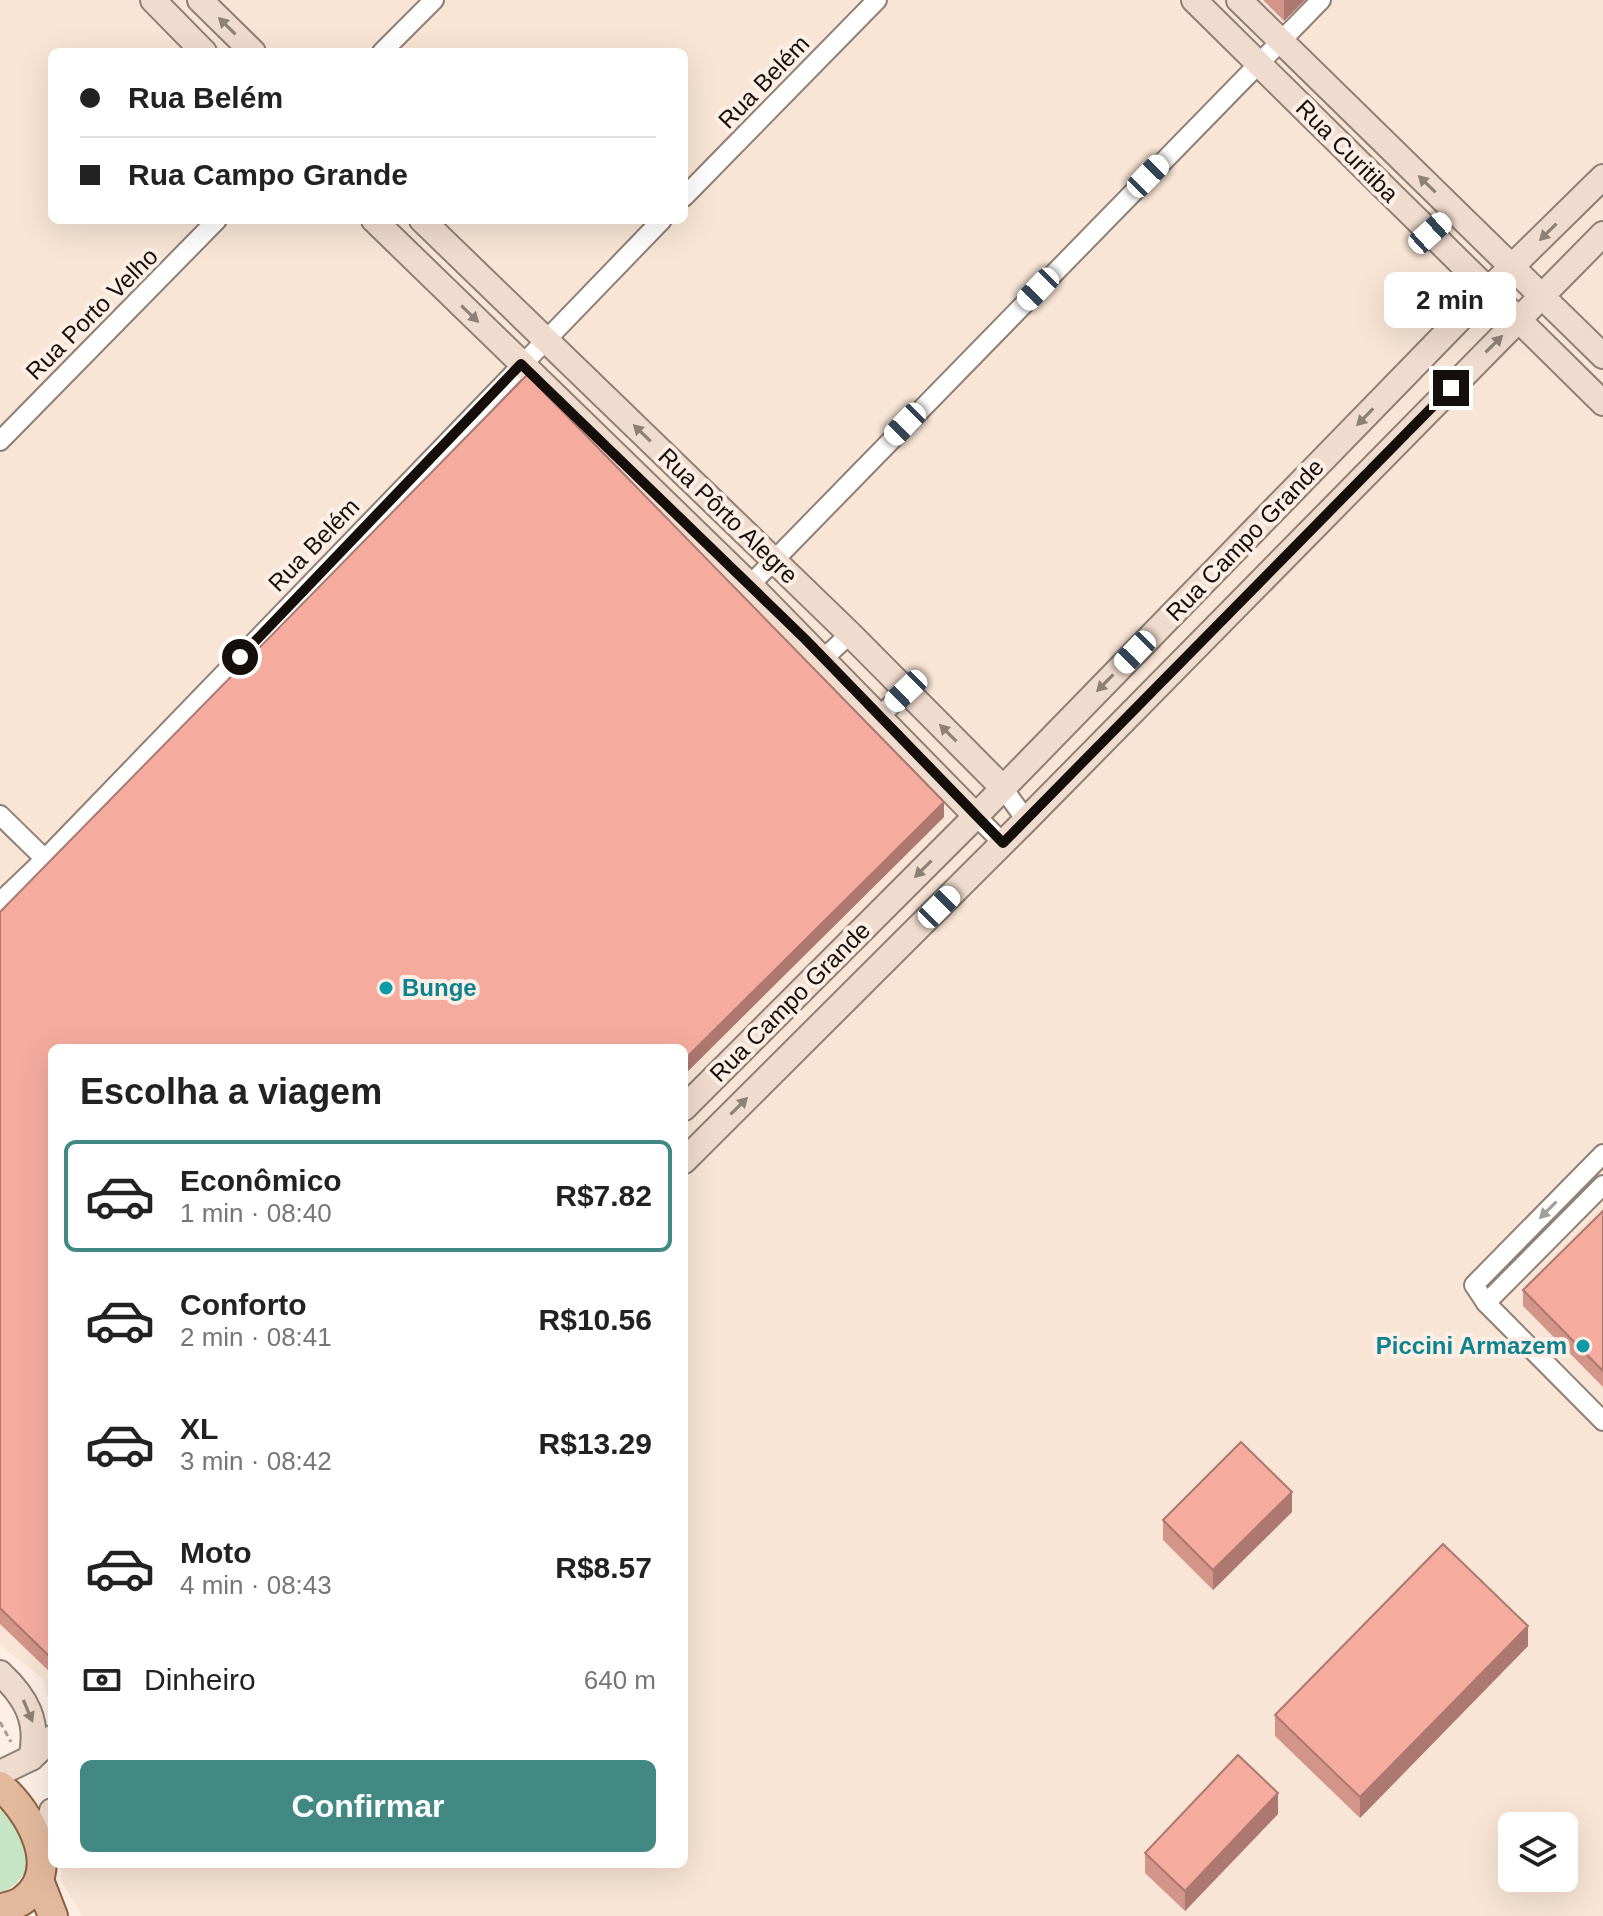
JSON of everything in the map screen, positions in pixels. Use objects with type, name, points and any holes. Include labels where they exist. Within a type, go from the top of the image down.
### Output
[{"type":"main road","points":[[0,1786],[24,1810],[40,1848],[42,1864],[32,1893],[21,1902],[0,1909],[5,1916]]},
{"type":"main road","points":[[39,1880],[53,1916]]},
{"type":"street","points":[[153,0],[200,48]]},
{"type":"street","points":[[200,0],[249,48]]},
{"type":"street","points":[[386,48],[434,0]]},
{"type":"street","name":"Rua Belém","points":[[688,193],[877,0]]},
{"type":"street","name":"Rua Curitiba","points":[[1194,0],[1603,403]]},
{"type":"street","name":"Rua Curitiba","points":[[1239,0],[1603,356]]},
{"type":"street","points":[[750,585],[1321,0]]},
{"type":"street","name":"Rua Campo Grande","points":[[688,1104],[976,816],[1488,290],[1603,177]]},
{"type":"street","points":[[1430,233],[1454,210]]},
{"type":"street","name":"Rua Porto Velho","points":[[0,441],[213,224]]},
{"type":"street","name":"Rua Pôrto Alegre","points":[[378,224],[824,658],[1003,843]]},
{"type":"street","name":"Rua Pôrto Alegre","points":[[426,224],[850,634],[1003,788],[1026,820]]},
{"type":"street","name":"Rua Belém","points":[[0,902],[658,224]]},
{"type":"street","name":"Rua Campo Grande","points":[[688,1157],[1026,820],[1603,234]]},
{"type":"street","points":[[431,276],[454,252]]},
{"type":"street","points":[[655,493],[679,468]]},
{"type":"street","points":[[824,658],[850,634]]},
{"type":"street","points":[[880,716],[906,691]]},
{"type":"street","points":[[0,815],[45,859]]},
{"type":"street","points":[[1603,1154],[1474,1285],[1486,1303],[1603,1421]]},
{"type":"street","points":[[1486,1303],[1603,1185]]},
{"type":"street","points":[[0,1673],[22,1697],[32,1715],[34,1743],[31,1758]]},
{"type":"street","points":[[0,1773],[31,1758],[48,1742]]},
{"type":"street","points":[[40,1848],[48,1823]]},
{"type":"shaded area","points":[[0,0],[1603,0],[1603,1916],[82,1916],[61,1880],[61,1868],[688,1868],[688,1044],[48,1044],[48,1698],[43,1679],[0,1645]]},
{"type":"green space","points":[[0,1801],[22,1839],[27,1863],[15,1884],[0,1894]]},
{"type":"building","name":"Bunge","points":[[527,375],[944,802],[688,1056],[688,1044],[48,1044],[48,1655],[0,1608],[0,912]]},
{"type":"building","name":"Piccini Armazem","points":[[1603,1211],[1603,1371],[1523,1290]]},
{"type":"building","points":[[1241,1442],[1292,1492],[1213,1570],[1163,1520]]},
{"type":"building","points":[[1443,1544],[1528,1626],[1360,1797],[1275,1715]]},
{"type":"building","points":[[1238,1755],[1278,1793],[1185,1891],[1145,1853]]},
{"type":"place","name":"Bunge","points":[[386,988]]},
{"type":"place","name":"Piccini Armazem","points":[[1583,1346]]},
{"type":"route","points":[[240,657],[521,364],[805,639],[1003,843],[1451,388]]}]
